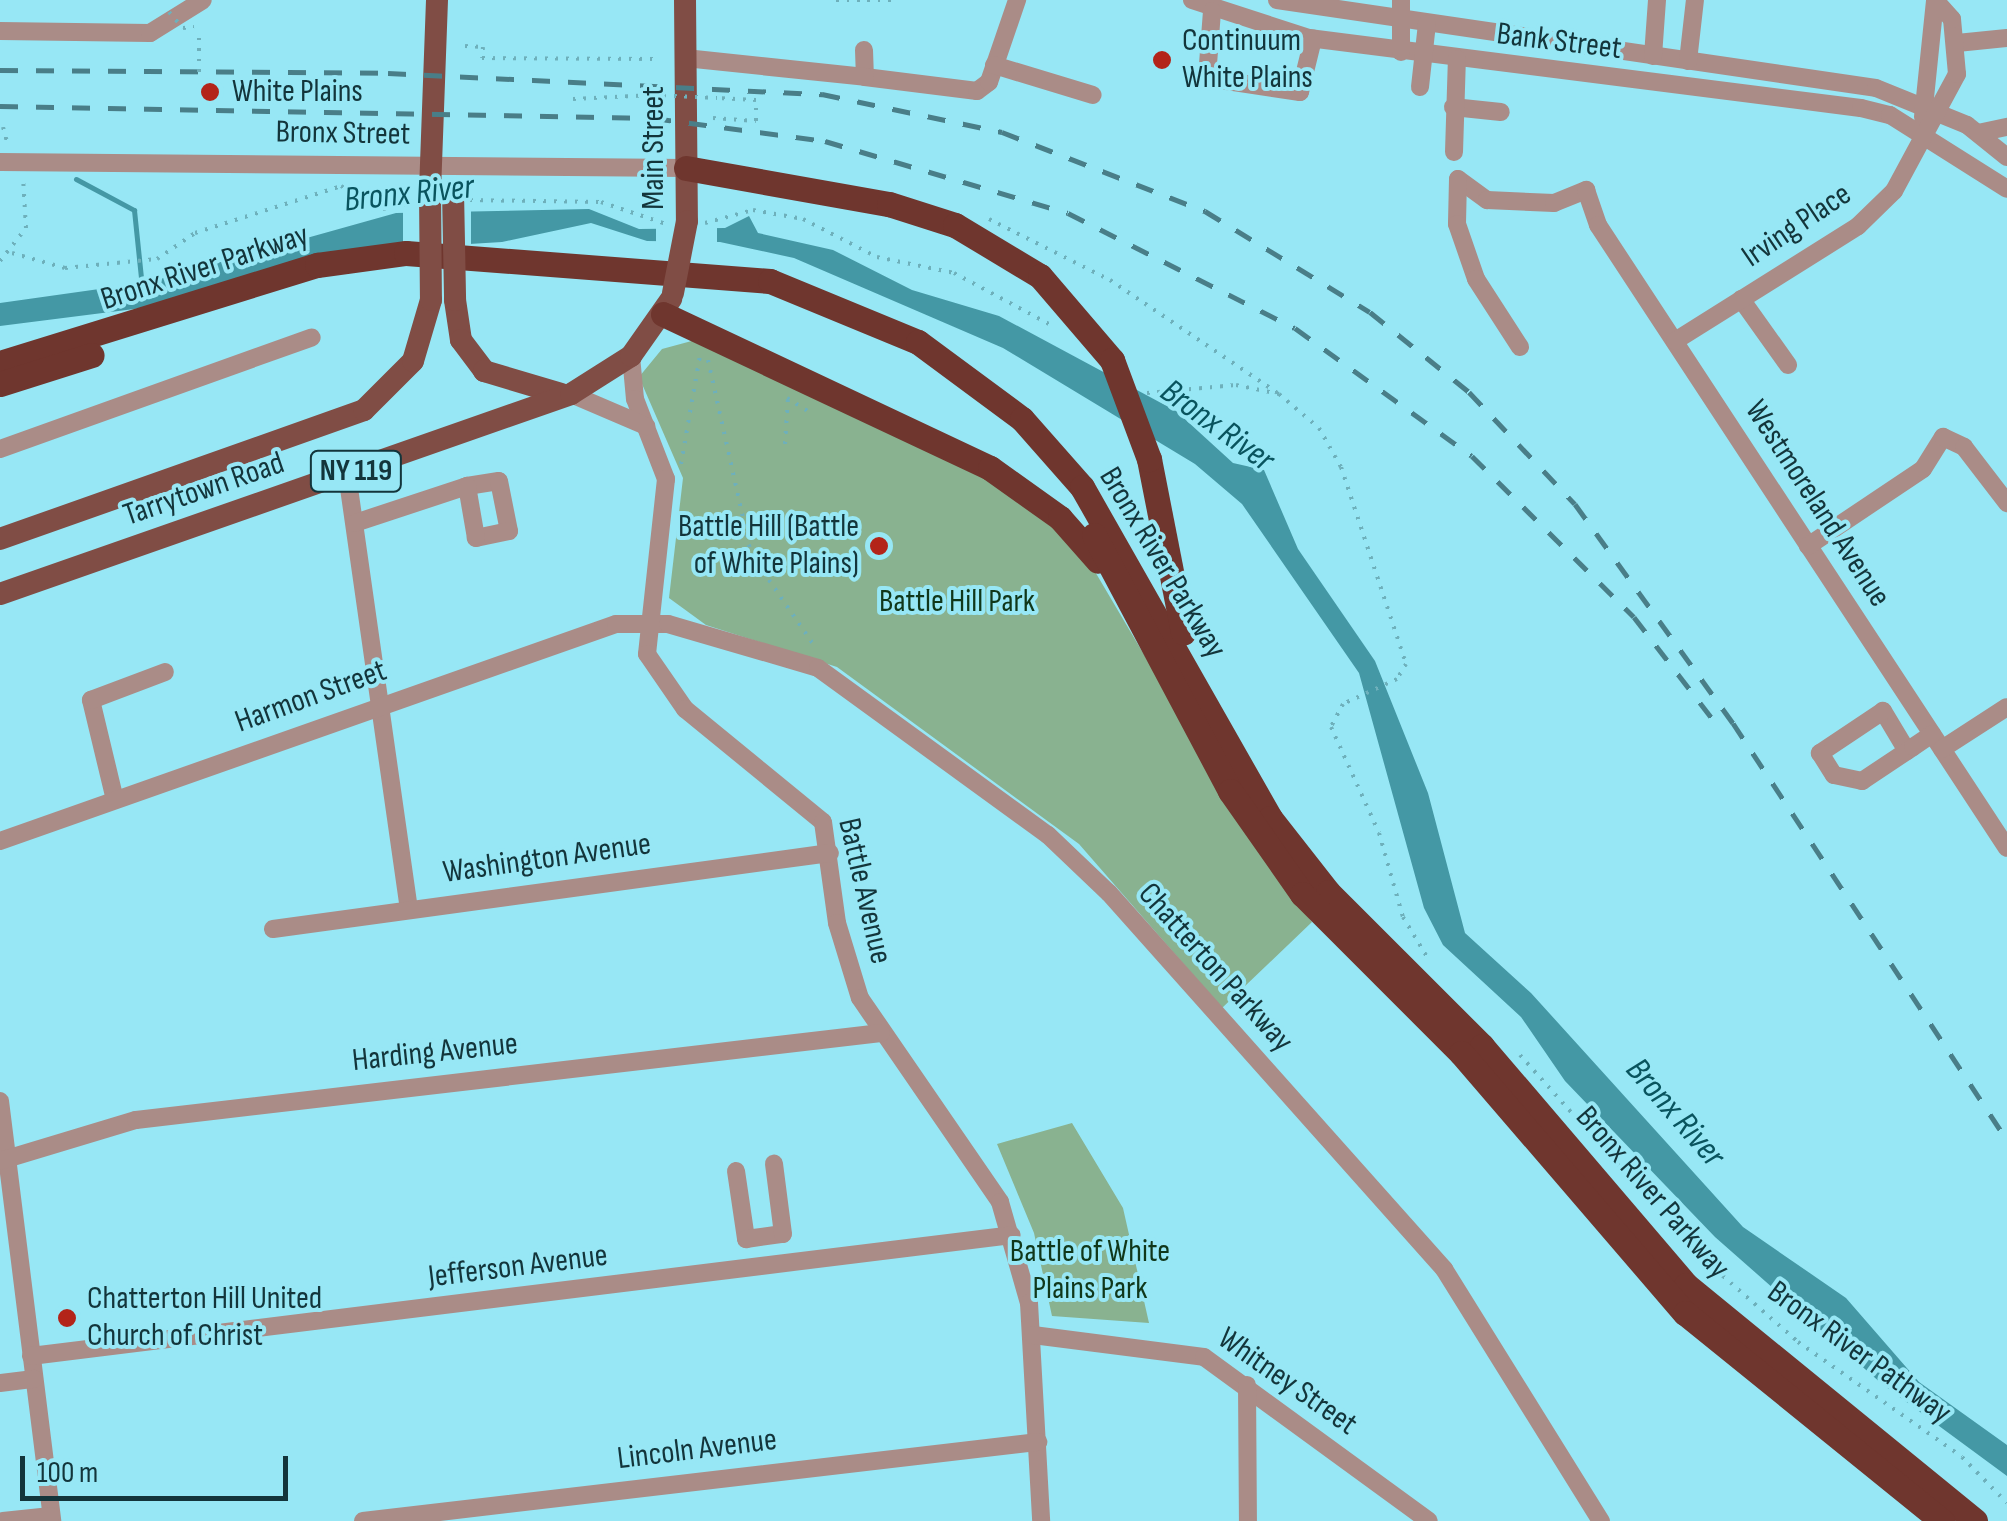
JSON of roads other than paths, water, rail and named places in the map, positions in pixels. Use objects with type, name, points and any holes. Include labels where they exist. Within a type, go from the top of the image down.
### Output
[{"type":"highway","points":[[686,168],[889,204],[955,225],[1040,276],[1112,360],[1150,458],[1172,598],[1209,708]]},
{"type":"highway","name":"Bronx River Parkway","points":[[0,362],[375,255],[518,256],[800,288],[918,342],[1034,430],[1109,527],[1209,708],[1309,870],[1482,1046],[1665,1263],[1735,1330],[1976,1521]]},
{"type":"highway","name":"Bronx River Parkway","points":[[0,384],[369,271],[490,270],[767,296],[882,339],[988,410],[1068,497],[1230,790],[1302,894],[1460,1054],[1685,1313],[1942,1521]]},
{"type":"highway","points":[[668,304],[1006,478],[1074,532],[1136,616]]},
{"type":"main road","name":"NY 119","points":[[437,0],[435,125],[441,196]]},
{"type":"main road","name":"Main Street","points":[[668,304],[687,222],[685,0]]},
{"type":"main road","name":"Tarrytown Road","points":[[0,539],[364,410],[413,361],[430,300],[441,196]]},
{"type":"main road","points":[[441,196],[461,340],[484,371],[527,390],[571,394]]},
{"type":"main road","name":"Tarrytown Road","points":[[0,594],[571,394],[631,356],[668,304]]},
{"type":"street","points":[[0,31],[150,34],[203,0]]},
{"type":"street","name":"Bank Street","points":[[1192,0],[1212,10],[1313,39],[1424,56],[1843,104],[1920,133],[2007,189]]},
{"type":"street","name":"Bank Street","points":[[1277,0],[1876,88],[1930,108],[1978,133],[2007,157]]},
{"type":"street","points":[[1400,52],[1401,0]]},
{"type":"street","points":[[1653,56],[1657,0]]},
{"type":"street","points":[[1688,61],[1696,0]]},
{"type":"street","points":[[1930,108],[1956,74],[1957,43],[1936,1]]},
{"type":"street","points":[[1930,108],[1936,1]]},
{"type":"street","points":[[686,58],[977,90],[994,65],[1010,3]]},
{"type":"street","points":[[1212,10],[1207,78],[1300,92],[1313,39]]},
{"type":"street","points":[[1420,87],[1427,24]]},
{"type":"street","points":[[1957,43],[2007,38]]},
{"type":"street","points":[[864,50],[865,77]]},
{"type":"street","points":[[1454,152],[1457,60]]},
{"type":"street","points":[[994,65],[1093,95]]},
{"type":"street","points":[[1453,106],[1500,112]]},
{"type":"street","name":"Irving Place","points":[[1675,341],[1881,206],[1930,108]]},
{"type":"street","points":[[1978,133],[2007,126]]},
{"type":"street","name":"Bronx Street","points":[[7,157],[686,168]]},
{"type":"street","name":"Westmoreland Avenue","points":[[1520,348],[1476,278],[1458,224],[1458,179],[1487,200],[1554,203],[1586,190],[1598,225],[2007,848]]},
{"type":"street","points":[[1741,299],[1788,364]]},
{"type":"street","points":[[0,449],[312,337]]},
{"type":"street","name":"Battle Avenue","points":[[631,356],[646,426],[666,479],[646,621],[647,654],[664,686],[818,814],[830,853],[846,958],[881,1033],[968,1144],[1012,1234],[1032,1334],[1041,1521]]},
{"type":"street","points":[[571,394],[646,426]]},
{"type":"street","points":[[1808,546],[1923,469],[1943,437],[1964,447],[2007,503]]},
{"type":"street","points":[[347,474],[410,908]]},
{"type":"street","points":[[355,523],[467,486]]},
{"type":"street","name":"Harmon Street","points":[[0,841],[381,704],[646,621]]},
{"type":"street","name":"Chatterton Parkway","points":[[646,621],[818,668],[1067,851],[1444,1269],[1598,1516]]},
{"type":"street","points":[[114,800],[92,700],[164,672]]},
{"type":"street","points":[[1906,751],[1883,711],[1820,753],[1834,774],[1862,782],[1906,751],[1937,742],[2007,707]]},
{"type":"street","name":"Washington Avenue","points":[[273,929],[830,853]]},
{"type":"street","name":"Harding Avenue","points":[[3,1160],[136,1120],[881,1033]]},
{"type":"street","points":[[0,1101],[3,1160],[51,1519],[3,1521]]},
{"type":"street","points":[[736,1170],[746,1239],[783,1234],[774,1164]]},
{"type":"street","name":"Jefferson Avenue","points":[[31,1356],[1012,1234]]},
{"type":"street","points":[[764,1236],[766,1267]]},
{"type":"street","name":"Whitney Street","points":[[1032,1334],[1178,1348],[1247,1385],[1428,1521]]},
{"type":"street","points":[[0,1382],[34,1379]]},
{"type":"street","points":[[1247,1385],[1248,1521]]},
{"type":"street","name":"Lincoln Avenue","points":[[363,1521],[1038,1442]]},
{"type":"street","points":[[1578,1521],[1598,1516]]},
{"type":"waterway","points":[[76,179],[134,210],[142,288]]},
{"type":"railway","points":[[0,70],[388,73],[822,94],[1002,132],[1205,211],[1370,312],[1469,392],[1575,504],[1733,723],[2007,1140]]},
{"type":"railway","points":[[0,106],[653,118],[825,141],[1068,213],[1295,328],[1472,456],[1634,617],[1721,730]]},
{"type":"place","name":"Continuum White Plains","points":[[1162,60]]},
{"type":"place","name":"White Plains","points":[[210,92]]},
{"type":"place","name":"Battle Hill (Battle of White Plains)","points":[[879,546]]},
{"type":"place","name":"Chatterton Hill United Church of Christ","points":[[67,1318]]},
{"type":"water label","name":"Bronx River","points":[[409,194]]},
{"type":"water label","name":"Bronx River","points":[[1217,426]]},
{"type":"water label","name":"Bronx River","points":[[1675,1113]]},
{"type":"park label","name":"Battle Hill Park","points":[[957,602]]},
{"type":"park label","name":"Battle of White Plains Park","points":[[1090,1272]]}]
